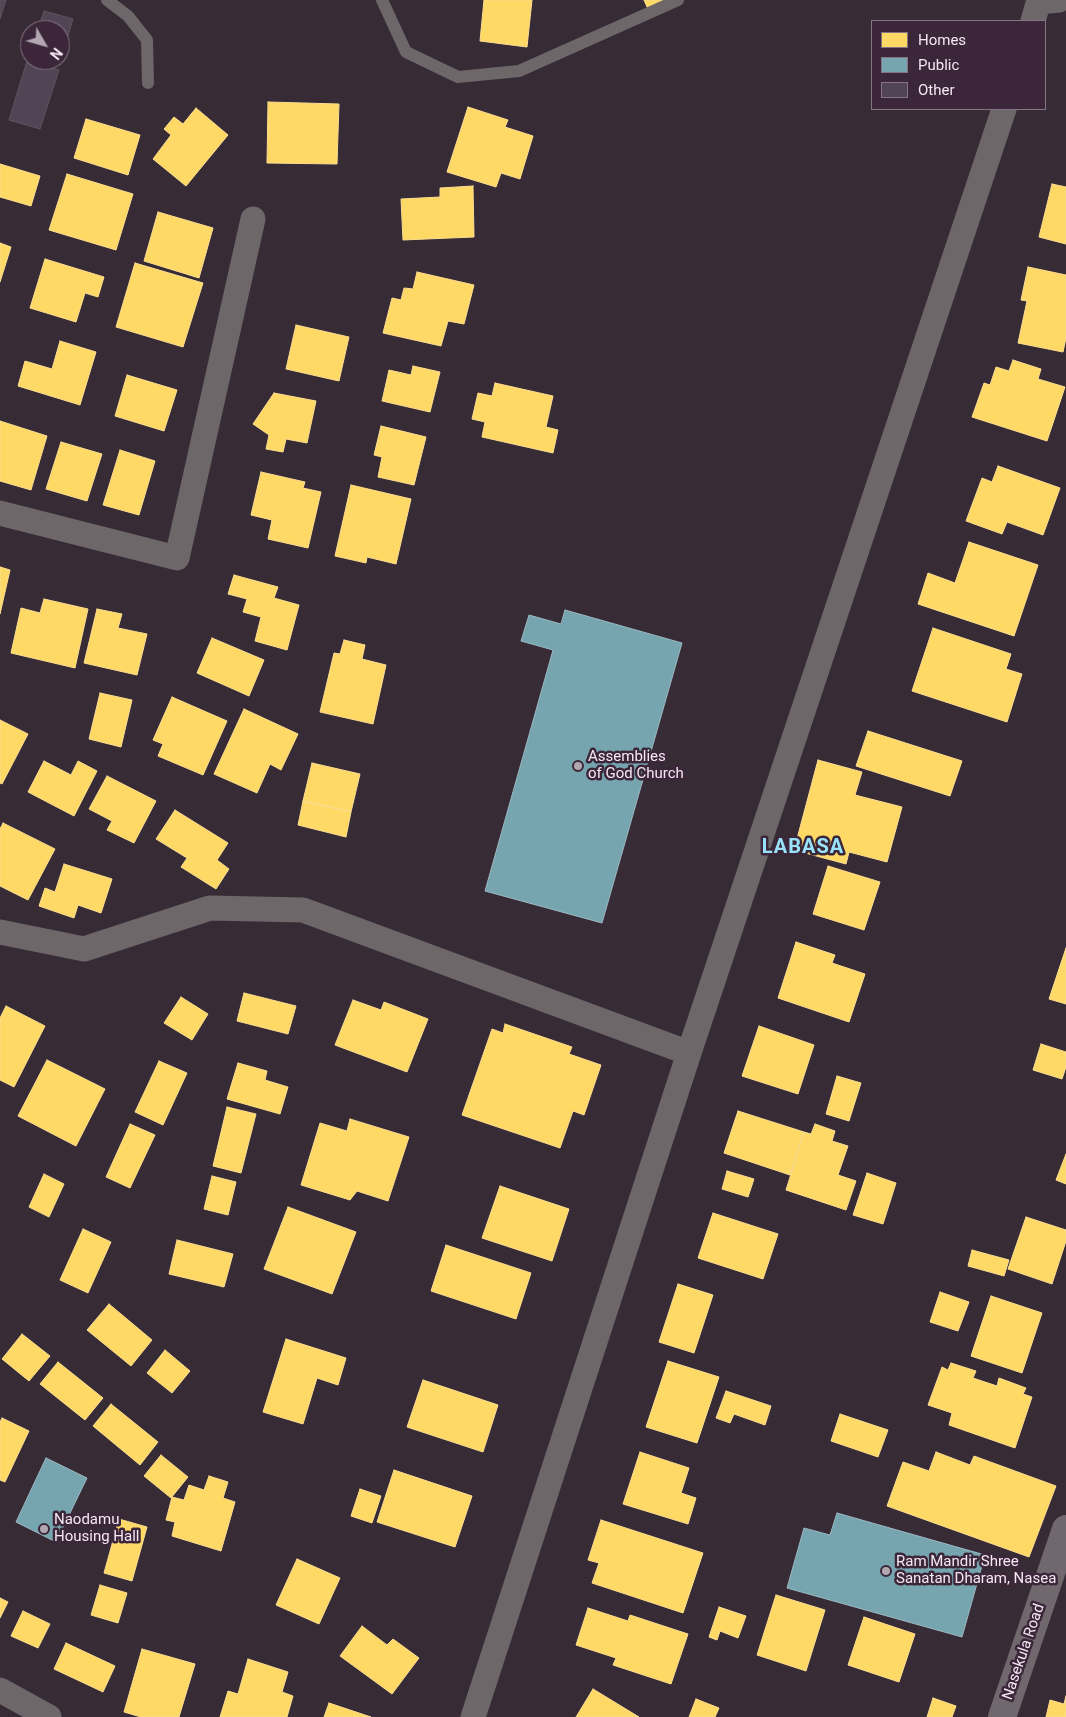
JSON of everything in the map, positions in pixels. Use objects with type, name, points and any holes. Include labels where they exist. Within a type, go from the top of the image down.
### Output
[{"type":"main road","name":"Nasekula Road","points":[[1002,1717],[1066,1530]]},
{"type":"street","points":[[473,1717],[689,1053],[1004,110]]},
{"type":"street","points":[[0,513],[177,558],[253,219]]},
{"type":"street","points":[[0,932],[84,949],[210,908],[303,910],[689,1053]]},
{"type":"street","points":[[0,1690],[49,1717]]},
{"type":"lane","points":[[107,0],[128,16],[147,40],[148,83]]},
{"type":"lane","points":[[382,0],[406,52],[458,77],[519,71],[678,0]]},
{"type":"building: Homes","points":[[484,0],[532,0],[527,47],[480,41]]},
{"type":"building: Homes","points":[[644,0],[669,0],[648,9]]},
{"type":"building: Homes","points":[[268,102],[339,104],[337,164],[267,163]]},
{"type":"building: Homes","points":[[468,107],[508,120],[505,127],[533,136],[520,179],[501,173],[496,187],[447,172]]},
{"type":"building: Homes","points":[[196,108],[228,135],[186,186],[153,159],[171,135],[164,129],[174,117],[183,124]]},
{"type":"building: Homes","points":[[86,119],[140,135],[128,175],[74,158]]},
{"type":"building: Homes","points":[[0,164],[40,176],[31,206],[0,197]]},
{"type":"building: Homes","points":[[67,174],[133,194],[116,250],[49,230]]},
{"type":"building: Homes","points":[[1052,184],[1066,187],[1066,244],[1039,237]]},
{"type":"building: Homes","points":[[473,186],[474,237],[403,240],[401,199],[440,197],[440,188]]},
{"type":"building: Homes","points":[[158,212],[213,228],[199,278],[144,261]]},
{"type":"building: Homes","points":[[0,243],[11,247],[0,282]]},
{"type":"building: Homes","points":[[45,259],[104,277],[98,297],[85,293],[76,322],[30,308]]},
{"type":"building: Homes","points":[[135,263],[203,283],[183,347],[116,327]]},
{"type":"building: Homes","points":[[1028,267],[1066,275],[1066,338],[1063,352],[1018,343],[1027,301],[1021,300]]},
{"type":"building: Homes","points":[[417,272],[474,285],[464,324],[448,321],[441,346],[383,333],[392,298],[401,300],[404,288],[413,289]]},
{"type":"building: Homes","points":[[296,325],[349,337],[339,381],[286,369]]},
{"type":"building: Homes","points":[[60,341],[96,352],[80,405],[18,386],[25,361],[52,369]]},
{"type":"building: Homes","points":[[1013,360],[1041,369],[1038,379],[1065,387],[1047,441],[972,417],[984,383],[990,385],[996,367],[1009,371]]},
{"type":"building: Homes","points":[[413,366],[440,372],[430,412],[382,401],[389,370],[411,375]]},
{"type":"building: Homes","points":[[127,375],[177,390],[164,431],[115,416]]},
{"type":"building: Homes","points":[[495,383],[553,396],[546,427],[558,430],[553,453],[482,437],[485,422],[472,419],[478,393],[492,396]]},
{"type":"building: Homes","points":[[274,393],[316,401],[307,443],[286,439],[283,452],[266,449],[269,435],[253,424]]},
{"type":"building: Homes","points":[[0,421],[47,436],[31,490],[0,481]]},
{"type":"building: Homes","points":[[381,426],[426,437],[414,485],[378,477],[382,457],[374,455]]},
{"type":"building: Homes","points":[[61,442],[102,454],[87,501],[46,489]]},
{"type":"building: Homes","points":[[120,450],[155,461],[139,515],[103,505]]},
{"type":"building: Homes","points":[[998,466],[1060,488],[1043,535],[1007,522],[1002,534],[966,521],[982,478],[992,482]]},
{"type":"building: Homes","points":[[261,472],[305,482],[303,488],[321,492],[308,548],[268,539],[272,520],[251,515]]},
{"type":"building: Homes","points":[[351,485],[411,499],[396,564],[367,557],[366,563],[335,556]]},
{"type":"building: Homes","points":[[969,542],[1038,565],[1014,636],[918,604],[928,573],[955,583]]},
{"type":"building: Homes","points":[[0,567],[10,570],[0,614]]},
{"type":"building: Homes","points":[[234,575],[278,587],[274,598],[299,605],[287,650],[255,641],[261,617],[243,612],[247,599],[228,594]]},
{"type":"building: Homes","points":[[44,599],[88,609],[75,668],[11,653],[21,608],[40,613]]},
{"type":"building: Homes","points":[[97,609],[122,614],[118,628],[147,634],[137,675],[84,663]]},
{"type":"building: Homes","points":[[933,628],[1011,654],[1006,669],[1022,674],[1007,722],[912,691]]},
{"type":"building: Homes","points":[[212,638],[264,660],[249,696],[197,673]]},
{"type":"building: Homes","points":[[344,640],[365,645],[362,659],[386,665],[373,724],[320,712],[334,653],[340,654]]},
{"type":"building: Homes","points":[[100,693],[132,700],[121,747],[89,739]]},
{"type":"building: Homes","points":[[172,697],[227,721],[203,775],[158,756],[163,744],[153,740]]},
{"type":"building: Homes","points":[[244,709],[298,734],[281,770],[270,764],[257,793],[214,774]]},
{"type":"building: Homes","points":[[0,720],[28,734],[2,784],[0,783]]},
{"type":"building: Homes","points":[[868,731],[962,761],[950,796],[856,766]]},
{"type":"building: Homes","points":[[818,760],[862,772],[855,795],[902,807],[887,862],[849,852],[846,864],[794,850]]},
{"type":"building: Homes","points":[[44,761],[71,775],[78,761],[97,771],[74,816],[28,792]]},
{"type":"building: Homes","points":[[312,763],[360,774],[351,812],[303,801]]},
{"type":"building: Homes","points":[[107,776],[156,801],[134,843],[107,830],[112,821],[89,809]]},
{"type":"building: Homes","points":[[303,801],[351,812],[346,837],[298,825]]},
{"type":"building: Homes","points":[[175,810],[228,843],[217,860],[229,869],[216,889],[181,867],[187,858],[156,839]]},
{"type":"building: Homes","points":[[3,823],[55,849],[28,900],[0,886],[0,829]]},
{"type":"building: Homes","points":[[64,864],[112,879],[101,913],[78,905],[74,918],[39,906],[45,888],[55,892]]},
{"type":"building: Homes","points":[[828,866],[880,882],[864,930],[813,914]]},
{"type":"building: Homes","points":[[796,942],[835,955],[832,963],[865,974],[849,1022],[778,998]]},
{"type":"building: Homes","points":[[1066,948],[1066,1004],[1049,999]]},
{"type":"building: Homes","points":[[244,993],[296,1006],[288,1034],[237,1021]]},
{"type":"building: Homes","points":[[181,997],[208,1014],[192,1040],[164,1023]]},
{"type":"building: Homes","points":[[353,1000],[381,1010],[384,1002],[428,1019],[407,1072],[335,1045]]},
{"type":"building: Homes","points":[[6,1006],[45,1026],[14,1087],[0,1080],[0,1018]]},
{"type":"building: Homes","points":[[505,1024],[572,1047],[569,1054],[601,1065],[584,1115],[573,1111],[560,1148],[462,1115],[492,1029],[503,1033]]},
{"type":"building: Homes","points":[[759,1026],[814,1045],[798,1094],[742,1076]]},
{"type":"building: Homes","points":[[1041,1044],[1066,1052],[1066,1067],[1062,1079],[1033,1070]]},
{"type":"building: Homes","points":[[47,1060],[105,1089],[76,1146],[18,1116]]},
{"type":"building: Homes","points":[[159,1061],[187,1073],[163,1125],[135,1112]]},
{"type":"building: Homes","points":[[238,1063],[267,1071],[265,1080],[288,1087],[280,1114],[227,1099]]},
{"type":"building: Homes","points":[[837,1076],[861,1083],[849,1121],[826,1114]]},
{"type":"building: Homes","points":[[227,1107],[256,1114],[241,1173],[213,1166]]},
{"type":"building: Homes","points":[[738,1111],[804,1132],[790,1175],[724,1153]]},
{"type":"building: Homes","points":[[350,1119],[409,1137],[388,1201],[357,1191],[350,1200],[301,1185],[320,1123],[347,1131]]},
{"type":"building: Homes","points":[[130,1124],[155,1135],[130,1188],[106,1177]]},
{"type":"building: Homes","points":[[815,1124],[835,1131],[832,1141],[848,1146],[838,1175],[856,1181],[846,1210],[786,1190],[804,1132],[811,1134]]},
{"type":"building: Homes","points":[[1066,1154],[1066,1184],[1056,1180]]},
{"type":"building: Homes","points":[[727,1171],[754,1179],[748,1197],[722,1189]]},
{"type":"building: Homes","points":[[867,1173],[896,1183],[883,1224],[853,1215]]},
{"type":"building: Homes","points":[[44,1174],[64,1184],[49,1217],[29,1207]]},
{"type":"building: Homes","points":[[212,1176],[236,1182],[228,1215],[204,1209]]},
{"type":"building: Homes","points":[[500,1186],[569,1209],[552,1261],[482,1238]]},
{"type":"building: Homes","points":[[288,1207],[356,1232],[332,1294],[264,1269]]},
{"type":"building: Homes","points":[[713,1213],[778,1234],[763,1279],[698,1258]]},
{"type":"building: Homes","points":[[1026,1217],[1066,1230],[1066,1241],[1052,1284],[1008,1269]]},
{"type":"building: Homes","points":[[83,1229],[111,1242],[88,1293],[60,1280]]},
{"type":"building: Homes","points":[[177,1240],[233,1254],[224,1287],[169,1274]]},
{"type":"building: Homes","points":[[446,1245],[531,1273],[516,1319],[431,1291]]},
{"type":"building: Homes","points":[[972,1250],[1009,1260],[1004,1276],[968,1266]]},
{"type":"building: Homes","points":[[678,1284],[713,1295],[694,1353],[659,1342]]},
{"type":"building: Homes","points":[[940,1292],[969,1302],[958,1331],[930,1322]]},
{"type":"building: Homes","points":[[991,1296],[1042,1313],[1022,1373],[971,1356]]},
{"type":"building: Homes","points":[[109,1304],[152,1340],[131,1366],[87,1330]]},
{"type":"building: Homes","points":[[22,1334],[50,1356],[29,1381],[2,1359]]},
{"type":"building: Homes","points":[[286,1339],[346,1358],[338,1385],[317,1378],[303,1424],[263,1412]]},
{"type":"building: Homes","points":[[165,1350],[190,1371],[172,1393],[147,1373]]},
{"type":"building: Homes","points":[[668,1361],[719,1377],[697,1443],[646,1427]]},
{"type":"building: Homes","points":[[58,1362],[103,1398],[85,1420],[40,1384]]},
{"type":"building: Homes","points":[[951,1363],[976,1371],[973,1378],[997,1386],[999,1378],[1026,1388],[1023,1394],[1032,1397],[1015,1448],[949,1425],[952,1413],[928,1405],[942,1367],[948,1370]]},
{"type":"building: Homes","points":[[423,1380],[498,1405],[483,1452],[407,1427]]},
{"type":"building: Homes","points":[[726,1391],[771,1406],[765,1425],[734,1414],[730,1423],[716,1418]]},
{"type":"building: Homes","points":[[111,1404],[158,1442],[140,1465],[93,1426]]},
{"type":"building: Homes","points":[[840,1414],[888,1430],[878,1457],[831,1441]]},
{"type":"building: Homes","points":[[2,1418],[29,1431],[5,1482],[0,1480],[0,1422]]},
{"type":"building: Homes","points":[[640,1452],[689,1468],[681,1493],[696,1498],[688,1524],[623,1504]]},
{"type":"building: Homes","points":[[936,1452],[970,1465],[974,1456],[1056,1486],[1029,1557],[887,1506],[903,1462],[929,1471]]},
{"type":"building: Homes","points":[[161,1455],[188,1477],[171,1498],[144,1476]]},
{"type":"building: Homes","points":[[394,1470],[472,1496],[455,1547],[377,1522]]},
{"type":"building: Homes","points":[[209,1476],[228,1482],[223,1498],[235,1502],[221,1551],[172,1536],[175,1522],[166,1520],[172,1497],[184,1500],[189,1485],[204,1490]]},
{"type":"building: Homes","points":[[360,1489],[381,1496],[372,1523],[351,1516]]},
{"type":"building: Homes","points":[[119,1519],[147,1527],[132,1581],[104,1573]]},
{"type":"building: Homes","points":[[601,1520],[703,1553],[683,1613],[592,1583],[599,1563],[588,1560]]},
{"type":"building: Homes","points":[[297,1559],[340,1578],[319,1624],[276,1605]]},
{"type":"building: Homes","points":[[100,1585],[127,1593],[118,1623],[91,1615]]},
{"type":"building: Homes","points":[[776,1595],[825,1610],[806,1671],[757,1655]]},
{"type":"building: Homes","points":[[0,1598],[8,1602],[0,1618]]},
{"type":"building: Homes","points":[[719,1607],[746,1616],[738,1638],[720,1631],[717,1640],[709,1637]]},
{"type":"building: Homes","points":[[588,1608],[628,1621],[630,1615],[688,1634],[671,1684],[613,1665],[616,1658],[576,1645]]},
{"type":"building: Homes","points":[[23,1611],[50,1624],[38,1648],[11,1636]]},
{"type":"building: Homes","points":[[864,1617],[915,1634],[899,1682],[848,1665]]},
{"type":"building: Homes","points":[[362,1626],[387,1645],[393,1639],[419,1658],[392,1694],[340,1656]]},
{"type":"building: Homes","points":[[66,1643],[115,1666],[103,1692],[54,1669]]},
{"type":"building: Homes","points":[[142,1649],[195,1664],[179,1717],[141,1717],[124,1712]]},
{"type":"building: Homes","points":[[248,1659],[288,1672],[282,1692],[293,1696],[287,1717],[220,1717],[228,1691],[238,1694]]},
{"type":"building: Homes","points":[[593,1689],[639,1717],[576,1717]]},
{"type":"building: Homes","points":[[1066,1696],[1066,1717],[1046,1717],[1050,1700],[1064,1704]]},
{"type":"building: Homes","points":[[933,1698],[956,1706],[952,1717],[927,1717]]},
{"type":"building: Homes","points":[[696,1699],[719,1708],[715,1717],[689,1717]]},
{"type":"building: Homes","points":[[329,1703],[371,1717],[324,1717]]},
{"type":"building: Public","points":[[565,610],[682,643],[602,923],[485,891],[553,650],[521,641],[529,615],[561,624]]},
{"type":"building: Public","points":[[46,1458],[87,1478],[56,1542],[16,1522]]},
{"type":"building: Public","name":"Ram Mandir Shree Sanatan Dharam, Nasea","points":[[837,1513],[985,1555],[962,1637],[787,1588],[804,1528],[830,1535]]},
{"type":"building: Other","points":[[0,0],[6,0],[0,19]]},
{"type":"building: Other","points":[[44,11],[73,19],[70,29],[70,20],[41,20]]},
{"type":"building: Other","points":[[24,70],[59,70],[40,129],[9,120]]},
{"type":"place","name":"Assemblies of God Church","points":[[578,766]]},
{"type":"place","name":"Naodamu Housing Hall","points":[[44,1529]]},
{"type":"place","name":"Ram Mandir Shree Sanatan Dharam, Nasea","points":[[886,1571]]},
{"type":"district","name":"LABASA","points":[[803,848]]}]
